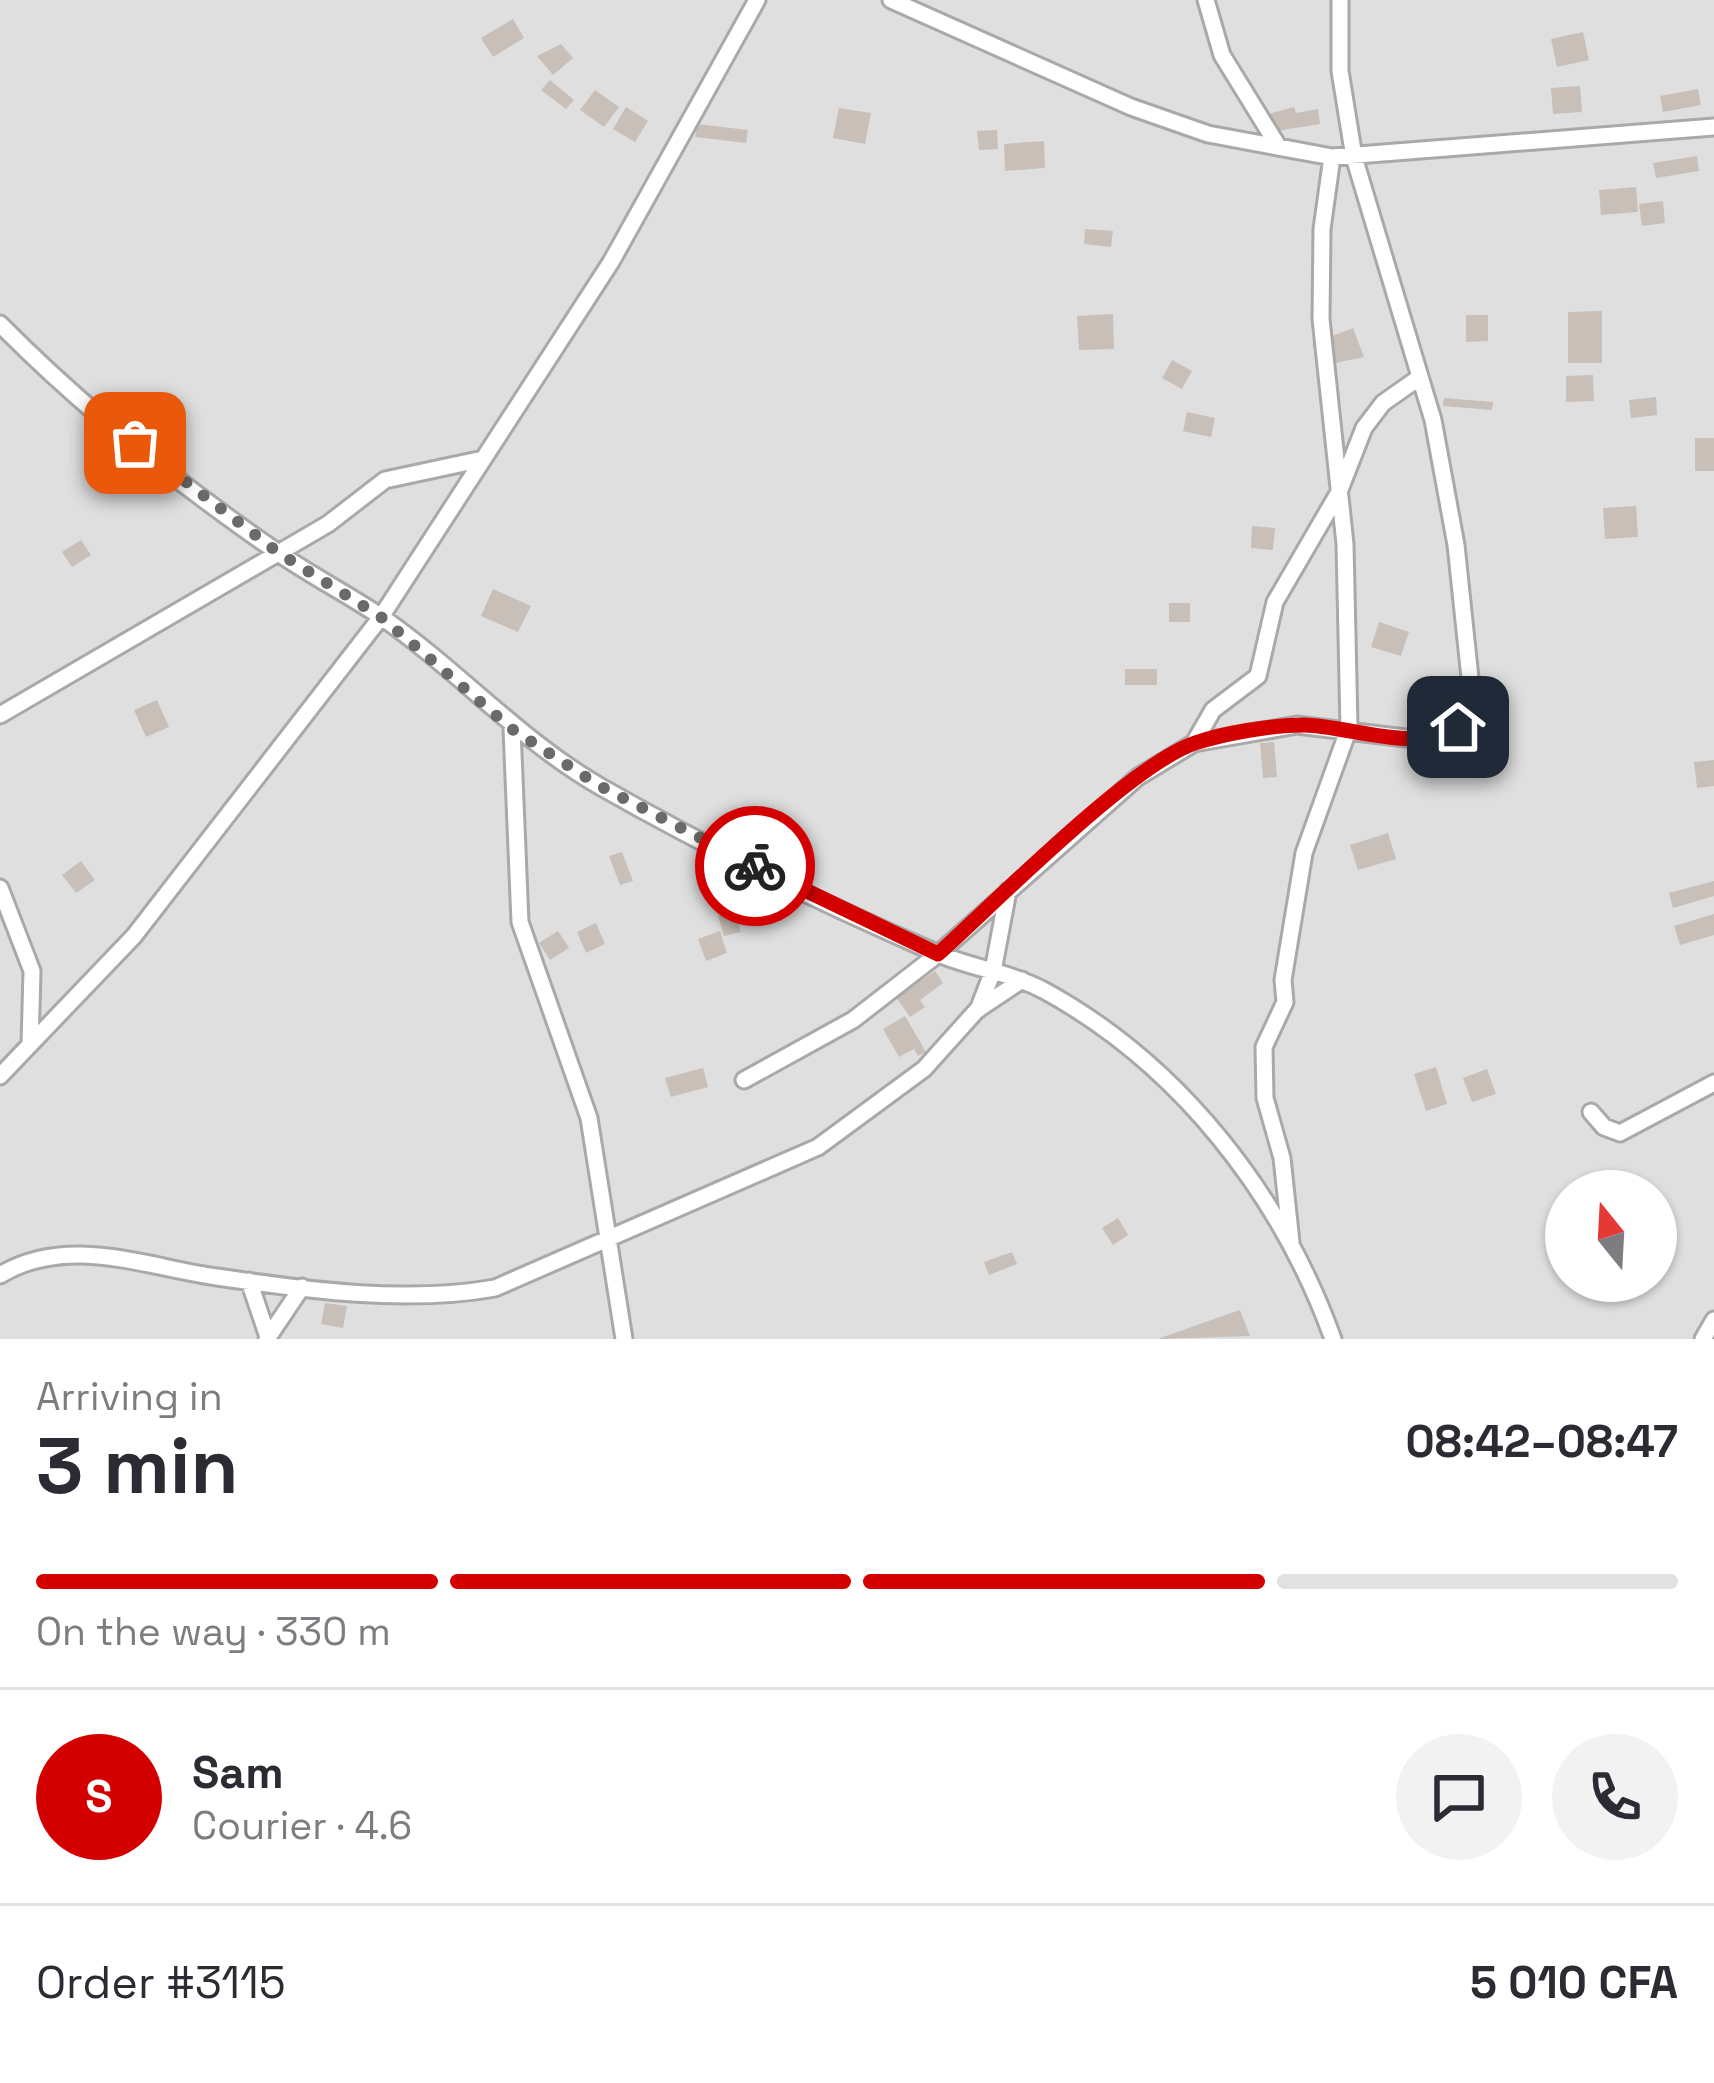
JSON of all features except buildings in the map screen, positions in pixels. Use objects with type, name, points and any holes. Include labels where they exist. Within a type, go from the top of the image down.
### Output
[{"type":"street","points":[[0,1076],[134,936],[381,617],[611,262],[757,0]]},
{"type":"street","points":[[891,0],[1131,106],[1208,134],[1332,157],[1714,127]]},
{"type":"street","points":[[1205,0],[1222,55],[1278,146]]},
{"type":"street","points":[[744,1080],[854,1020],[938,954],[1138,777],[1195,743],[1297,725],[1414,739],[1445,736],[1458,727],[1468,707],[1470,678],[1456,545],[1420,377],[1354,157],[1340,71],[1340,0]]},
{"type":"street","points":[[1291,1245],[1282,1158],[1265,1098],[1264,1047],[1285,1002],[1283,980],[1304,853],[1349,728],[1349,613],[1322,320],[1322,229],[1332,157]]},
{"type":"street","points":[[0,324],[62,388],[279,553],[381,617],[512,729],[598,785],[707,844],[938,954],[1022,980],[1150,1064],[1197,1109],[1291,1245],[1333,1339]]},
{"type":"street","points":[[1195,743],[1226,696],[1258,676],[1275,602],[1340,492],[1364,428],[1383,403],[1420,377]]},
{"type":"street","points":[[0,715],[279,553],[385,480],[483,459]]},
{"type":"street","points":[[512,729],[520,922],[589,1118],[623,1339]]},
{"type":"street","points":[[0,888],[32,971],[30,1045]]},
{"type":"street","points":[[977,1010],[993,970],[1009,891]]},
{"type":"street","points":[[0,1275],[59,1253],[302,1287],[458,1294],[536,1274],[818,1147],[924,1069],[977,1010],[1022,980]]},
{"type":"street","points":[[1591,1112],[1610,1130],[1634,1130],[1714,1083]]},
{"type":"street","points":[[249,1281],[267,1338]]},
{"type":"street","points":[[267,1338],[302,1287]]},
{"type":"street","points":[[1703,1339],[1714,1320]]},
{"type":"shaded area","points":[[0,0],[1714,0],[1714,1339],[0,1339]]},
{"type":"way so far","points":[[135,443],[279,553],[381,617],[456,676],[512,729],[598,785],[755,866]]},
{"type":"route","points":[[755,866],[938,954],[1138,777],[1195,743],[1297,725],[1414,739],[1445,736],[1458,727]]}]
